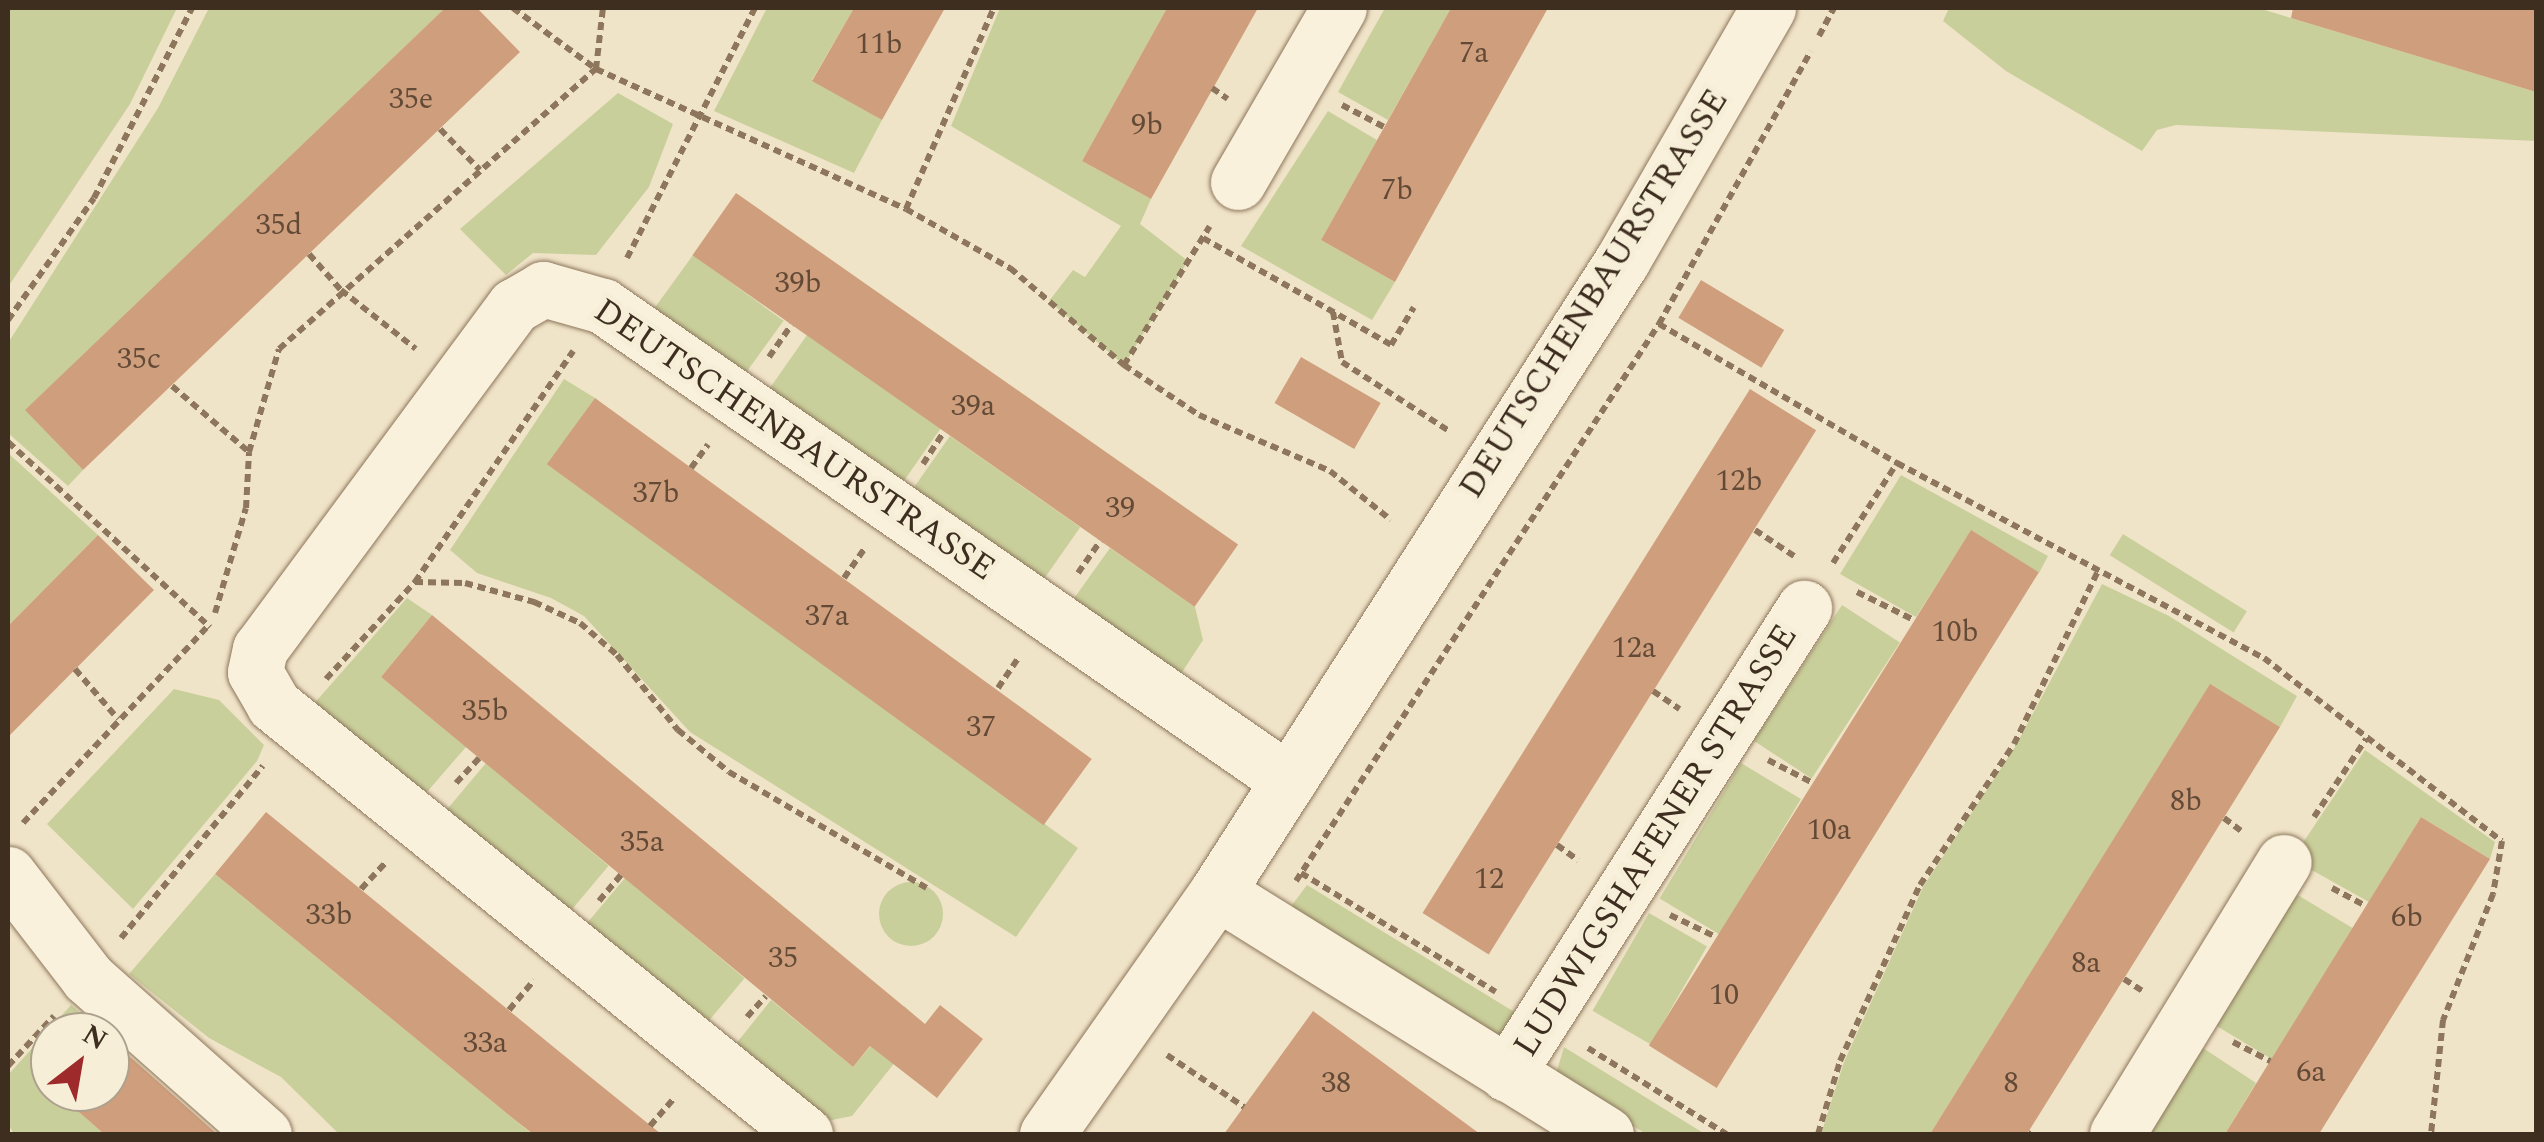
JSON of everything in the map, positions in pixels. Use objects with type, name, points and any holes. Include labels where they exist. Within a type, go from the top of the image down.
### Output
[{"type":"street","points":[[1238,182],[1338,8]]},
{"type":"street","name":"DEUTSCHENBAURSTRASSE","points":[[1047,1134],[1217,892],[1289,781],[1622,260],[1768,8]]},
{"type":"street","name":"DEUTSCHENBAURSTRASSE","points":[[805,1134],[296,722],[262,690],[255,672],[260,649],[514,306],[543,289],[603,306],[1289,781]]},
{"type":"street","name":"LUDWIGSHAFENER STRASSE","points":[[1508,1074],[1804,608]]},
{"type":"street","points":[[2117,1134],[2264,848]]},
{"type":"street","points":[[14,850],[88,978],[264,1134]]},
{"type":"street","name":"LUDWIGSHAFENER STRASSE","points":[[1217,892],[1606,1134]]},
{"type":"path","points":[[8,320],[94,198],[192,8]]},
{"type":"path","points":[[512,8],[596,69],[906,209],[1010,268],[1124,364],[1199,415],[1330,471],[1437,548]]},
{"type":"path","points":[[14,850],[118,720],[208,626],[246,508],[249,452],[279,350],[341,290],[596,69],[603,8]]},
{"type":"path","points":[[8,1066],[88,978],[296,722],[347,648],[415,582],[603,306],[698,114],[756,8]]},
{"type":"path","points":[[906,209],[994,8]]},
{"type":"path","points":[[440,129],[480,170]]},
{"type":"path","points":[[1124,364],[1202,238],[1392,345],[1414,306]]},
{"type":"path","points":[[309,254],[341,290],[458,381]]},
{"type":"path","points":[[1333,312],[1342,362],[1493,459]]},
{"type":"path","points":[[1659,324],[1896,463],[2264,658],[2502,841],[2493,894],[2444,1020],[2431,1134]]},
{"type":"path","points":[[172,386],[249,452]]},
{"type":"path","points":[[8,442],[208,626]]},
{"type":"path","points":[[1804,608],[1896,463]]},
{"type":"path","points":[[1818,1134],[1840,1061],[1920,885],[2014,744],[2098,571]]},
{"type":"path","points":[[415,582],[466,583],[580,623],[617,654],[678,730],[729,772],[927,888]]},
{"type":"path","points":[[1868,598],[1914,620]]},
{"type":"path","points":[[75,670],[118,720]]},
{"type":"path","points":[[2224,818],[2264,848],[2366,739]]},
{"type":"path","points":[[1780,766],[1812,782]]},
{"type":"path","points":[[2332,888],[2366,906]]},
{"type":"path","points":[[1674,916],[1714,936]]},
{"type":"path","points":[[2124,979],[2147,994]]},
{"type":"path","points":[[1125,1026],[1244,1108]]},
{"type":"path","points":[[2240,1045],[2270,1061]]},
{"type":"green space","points":[[8,8],[177,8],[130,104],[8,287]]},
{"type":"green space","points":[[209,8],[445,8],[26,410],[83,470],[68,486],[8,433],[8,343],[158,108]]},
{"type":"green space","points":[[767,8],[854,8],[812,80],[882,120],[854,173],[714,111]]},
{"type":"green space","points":[[1000,8],[1167,8],[1082,161],[1151,199],[1140,224],[1188,261],[1124,365],[1049,301],[1073,270],[1085,277],[1121,226],[951,126]]},
{"type":"green space","points":[[1385,8],[1451,8],[1388,120],[1338,92]]},
{"type":"green space","points":[[1949,8],[2258,8],[2536,92],[2536,141],[2176,125],[2157,130],[2142,151],[2006,71],[1943,21]]},
{"type":"green space","points":[[618,93],[673,124],[649,187],[596,255],[533,253],[506,275],[460,229]]},
{"type":"green space","points":[[1328,111],[1377,140],[1321,240],[1395,282],[1372,320],[1241,246]]},
{"type":"green space","points":[[693,255],[784,321],[745,374],[654,308]]},
{"type":"green space","points":[[807,335],[941,428],[902,484],[768,391]]},
{"type":"green space","points":[[564,379],[595,398],[548,465],[1078,848],[1016,937],[690,732],[584,616],[551,598],[477,573],[450,550]]},
{"type":"green space","points":[[950,436],[1080,527],[1041,584],[910,493]]},
{"type":"green space","points":[[8,453],[98,535],[8,626]]},
{"type":"green space","points":[[1901,475],[2048,556],[2039,573],[1971,531],[1916,617],[1840,574]]},
{"type":"green space","points":[[2123,534],[2247,611],[2234,633],[2110,555]]},
{"type":"green space","points":[[1110,548],[1195,607],[1203,640],[1177,680],[1070,604]]},
{"type":"green space","points":[[2102,584],[2169,616],[2297,696],[2280,727],[2210,685],[1930,1134],[1821,1134],[1844,1062],[1923,887],[2015,747]]},
{"type":"green space","points":[[407,598],[432,615],[381,677],[466,747],[420,800],[311,707]]},
{"type":"green space","points":[[1842,605],[1900,643],[1812,778],[1754,741]]},
{"type":"green space","points":[[174,689],[219,700],[264,745],[257,761],[133,909],[47,824]]},
{"type":"green space","points":[[2365,750],[2495,842],[2490,859],[2421,817],[2369,902],[2292,859]]},
{"type":"green space","points":[[486,763],[609,866],[564,919],[441,817]]},
{"type":"green space","points":[[1741,763],[1801,799],[1720,934],[1660,898]]},
{"type":"green space","points":[[215,874],[532,1134],[339,1134],[281,1077],[209,1038],[129,974]]},
{"type":"green space","points":[[625,878],[745,978],[700,1032],[580,932]]},
{"type":"green space","points":[[911,882],[933,892],[943,914],[933,936],[911,946],[889,936],[879,914],[889,892]]},
{"type":"green space","points":[[1307,885],[1521,1016],[1498,1043],[1298,917],[1292,905]]},
{"type":"green space","points":[[2296,894],[2353,928],[2273,1060],[2217,1026]]},
{"type":"green space","points":[[1649,913],[1707,946],[1651,1044],[1592,1011]]},
{"type":"green space","points":[[771,1000],[853,1067],[904,1006],[925,1025],[852,1116],[827,1121],[731,1050]]},
{"type":"green space","points":[[1564,1047],[1705,1134],[1646,1134],[1555,1077]]},
{"type":"green space","points":[[2203,1048],[2256,1083],[2225,1134],[2149,1134]]},
{"type":"green space","points":[[30,1051],[30,1112],[79,1112],[104,1134],[14,1134],[8,1124],[8,1075]]},
{"type":"building","points":[[445,8],[477,8],[520,52],[83,470],[25,410]]},
{"type":"building","points":[[854,8],[945,8],[882,120],[812,81]]},
{"type":"building","points":[[1167,8],[1258,8],[1151,199],[1082,161]]},
{"type":"building","points":[[1451,8],[1548,8],[1395,282],[1321,240]]},
{"type":"building","points":[[2293,8],[2536,8],[2536,92],[2291,18]]},
{"type":"building","points":[[736,193],[1238,545],[1195,607],[692,255]]},
{"type":"building","points":[[1701,280],[1784,330],[1761,368],[1678,318]]},
{"type":"building","points":[[1301,357],[1381,403],[1354,449],[1274,403]]},
{"type":"building","points":[[1750,389],[1816,430],[1489,954],[1423,913]]},
{"type":"building","points":[[595,398],[1092,759],[1044,825],[547,464]]},
{"type":"building","points":[[1971,530],[2039,572],[1717,1088],[1649,1046]]},
{"type":"building","points":[[98,535],[154,590],[8,737],[8,626]]},
{"type":"building","points":[[432,615],[925,1024],[940,1005],[983,1039],[937,1098],[870,1046],[853,1067],[381,677]]},
{"type":"building","points":[[2210,684],[2280,727],[2173,900],[2027,1134],[1930,1134]]},
{"type":"building","points":[[266,812],[661,1134],[533,1134],[515,1120],[215,874]]},
{"type":"building","points":[[2421,817],[2490,859],[2319,1134],[2225,1134]]},
{"type":"building","points":[[1313,1011],[1377,1058],[1480,1134],[1224,1134]]},
{"type":"building","points":[[130,1057],[217,1134],[104,1134],[79,1112],[130,1112]]}]
